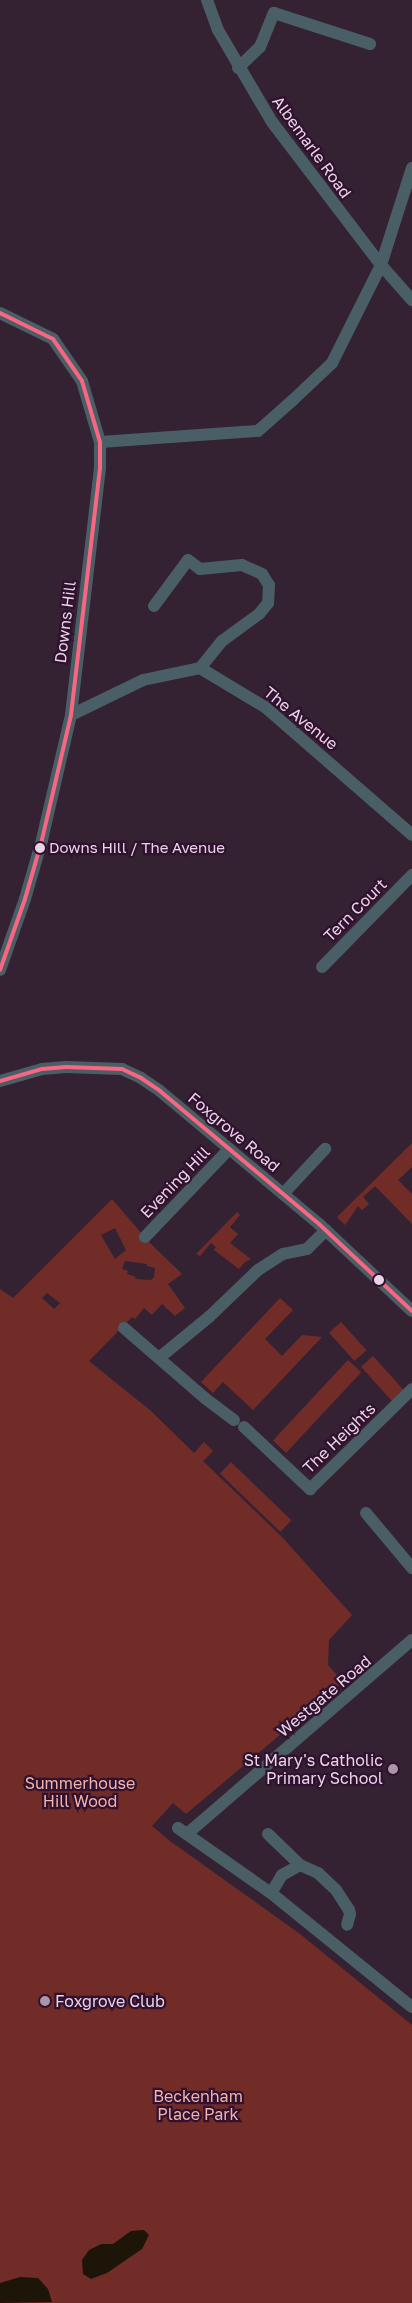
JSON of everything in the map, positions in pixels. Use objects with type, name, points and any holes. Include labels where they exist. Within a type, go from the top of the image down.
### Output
[{"type":"street","name":"Albemarle Road","points":[[206,0],[218,30],[238,68],[272,122],[381,266],[412,300]]},
{"type":"street","points":[[238,68],[260,47],[274,13],[370,44]]},
{"type":"street","points":[[100,442],[258,431],[332,363],[381,266],[412,168]]},
{"type":"street","name":"Downs Hill","points":[[0,312],[53,339],[82,382],[100,442],[100,468],[71,715],[42,840],[25,899],[0,970]]},
{"type":"street","points":[[71,715],[142,680],[200,668],[222,641],[258,614],[268,603],[269,585],[262,574],[242,565],[200,569],[188,560],[154,606]]},
{"type":"street","name":"The Avenue","points":[[200,668],[265,707],[412,835]]},
{"type":"street","name":"Tern Court","points":[[322,967],[412,875]]},
{"type":"street","name":"Foxgrove Road","points":[[0,1081],[42,1070],[66,1067],[122,1069],[141,1078],[160,1091],[326,1230],[412,1311]]},
{"type":"street","name":"Evening Hill","points":[[145,1237],[230,1149]]},
{"type":"street","points":[[283,1194],[324,1149]]},
{"type":"street","points":[[159,1358],[209,1317],[258,1270],[283,1254],[307,1249],[326,1230]]},
{"type":"street","name":"The Heights","points":[[124,1328],[239,1423],[310,1489],[412,1389]]},
{"type":"street","points":[[366,1513],[412,1568]]},
{"type":"street","name":"Westgate Road","points":[[270,1893],[182,1831],[412,1640]]},
{"type":"street","points":[[268,1834],[300,1865],[318,1873],[336,1890],[349,1910],[350,1914],[347,1925]]},
{"type":"street","points":[[300,1865],[282,1875],[270,1893],[412,2007]]},
{"type":"green space","points":[[412,1143],[412,1167],[398,1180],[412,1194],[412,1224],[375,1186],[363,1197],[369,1204],[362,1210],[358,1206],[345,1225],[337,1217]]},
{"type":"green space","name":"Beckenham Place Park","points":[[112,1199],[148,1241],[182,1274],[168,1284],[185,1308],[175,1316],[162,1304],[152,1315],[144,1308],[135,1319],[132,1317],[89,1361],[151,1411],[194,1453],[204,1442],[213,1451],[203,1461],[282,1537],[352,1615],[329,1640],[328,1665],[343,1682],[186,1814],[173,1803],[152,1826],[170,1841],[300,1934],[412,2025],[412,2303],[0,2303],[0,1289],[13,1298]],"holes":[[[115,1228],[126,1250],[115,1259],[101,1235]],[[125,1261],[147,1264],[147,1266],[155,1268],[154,1277],[151,1280],[135,1279],[136,1277],[127,1274],[128,1271],[122,1269]],[[47,1293],[60,1303],[54,1309],[42,1298]]]},
{"type":"green space","points":[[237,1212],[240,1215],[230,1227],[238,1234],[230,1243],[251,1259],[245,1262],[239,1269],[214,1250],[216,1247],[211,1243],[200,1256],[196,1254]]},
{"type":"green space","points":[[280,1298],[293,1310],[265,1339],[282,1356],[302,1335],[322,1337],[253,1410],[223,1382],[213,1393],[201,1382]]},
{"type":"green space","points":[[341,1322],[366,1350],[355,1361],[329,1333]]},
{"type":"green space","points":[[373,1356],[404,1390],[392,1401],[361,1367]]},
{"type":"green space","points":[[348,1360],[361,1372],[286,1453],[273,1440]]},
{"type":"green space","points":[[231,1462],[291,1520],[280,1532],[220,1474]]},
{"type":"shaded area","points":[[144,2230],[149,2235],[142,2249],[107,2273],[91,2279],[83,2274],[82,2260],[89,2250],[101,2244],[113,2244],[131,2231]]},
{"type":"shaded area","points":[[20,2277],[38,2278],[48,2289],[52,2302],[0,2303],[0,2283]]},
{"type":"transit line","points":[[0,313],[53,339],[82,381],[100,442],[100,468],[71,715],[42,840],[25,899],[0,970]]},
{"type":"transit line","points":[[0,1081],[42,1069],[66,1067],[122,1069],[141,1078],[160,1091],[319,1224],[412,1311]]},
{"type":"place","name":"Downs Hill / The Avenue","points":[[40,848]]},
{"type":"place","name":"St Mary's Catholic Primary School","points":[[393,1769]]},
{"type":"place","name":"Foxgrove Club","points":[[45,2001]]},
{"type":"park label","name":"Summerhouse Hill Wood","points":[[80,1792]]}]
